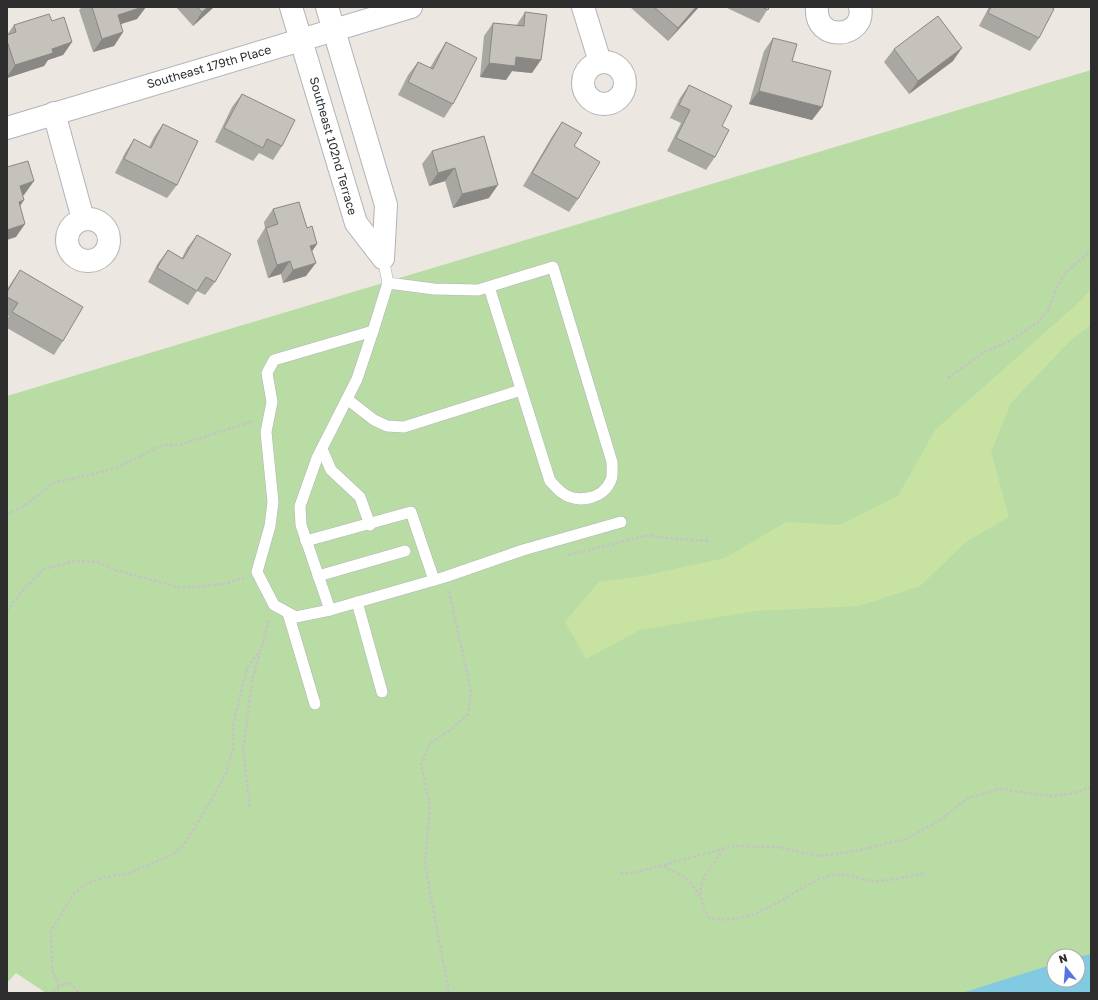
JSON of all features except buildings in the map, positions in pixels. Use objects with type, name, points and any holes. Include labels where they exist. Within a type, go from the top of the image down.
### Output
[{"type":"street","name":"Southeast 102nd Terrace","points":[[291,7],[356,223],[383,258]]},
{"type":"street","points":[[327,7],[386,205],[383,258]]},
{"type":"street","name":"Southeast 179th Place","points":[[7,128],[411,7]]},
{"type":"street","points":[[583,7],[600,62]]},
{"type":"street","points":[[818,7],[817,16],[820,23],[833,33],[841,33],[855,26],[859,19],[860,7]]},
{"type":"street","points":[[54,113],[83,219]]},
{"type":"lane","points":[[330,610],[301,525],[300,506],[322,449],[357,379],[388,283],[383,258]]},
{"type":"lane","points":[[388,283],[434,289],[478,290],[553,268],[612,462],[611,479],[605,490],[596,498],[580,498],[562,493],[550,481],[489,287]]},
{"type":"lane","points":[[373,331],[274,360],[267,373],[272,402],[266,432],[274,502],[270,526],[257,572],[274,605],[296,617],[330,610],[446,577],[523,550],[621,522]]},
{"type":"lane","points":[[347,399],[374,420],[387,426],[404,427],[522,390]]},
{"type":"lane","points":[[322,449],[332,470],[360,497],[370,524]]},
{"type":"lane","points":[[306,541],[411,512],[434,580]]},
{"type":"lane","points":[[318,576],[405,552]]},
{"type":"lane","points":[[357,602],[382,692]]},
{"type":"lane","points":[[288,613],[315,704]]},
{"type":"path","points":[[948,378],[962,366],[984,352],[1006,343],[1037,323],[1048,311],[1057,286],[1067,271],[1091,251]]},
{"type":"path","points":[[7,514],[23,507],[53,483],[118,467],[163,445],[179,445],[269,417]]},
{"type":"path","points":[[566,556],[649,535],[665,538],[709,541]]},
{"type":"path","points":[[7,611],[22,591],[44,569],[76,561],[98,562],[115,570],[181,588],[224,584],[243,579],[257,572]]},
{"type":"path","points":[[446,577],[471,691],[468,714],[452,728],[429,744],[420,765],[430,806],[425,865],[449,993]]},
{"type":"path","points":[[250,807],[243,751],[252,681],[274,605]]},
{"type":"path","points":[[59,987],[52,969],[51,932],[74,893],[88,883],[105,877],[127,874],[172,855],[185,843],[212,800],[226,773],[233,749],[233,726],[244,679],[248,666],[261,650]]},
{"type":"path","points":[[620,873],[633,873],[664,866],[734,846],[778,847],[819,856],[856,851],[906,838],[940,820],[968,798],[1000,789],[1052,796],[1074,793],[1091,787]]},
{"type":"path","points":[[724,849],[699,887],[701,904],[709,918],[725,921],[741,919],[829,875],[845,875],[875,881],[925,873]]},
{"type":"path","points":[[664,866],[680,874],[692,883],[700,898]]},
{"type":"path","points":[[54,993],[59,987],[69,982],[79,993]]},
{"type":"green space","points":[[1091,70],[1091,993],[46,993],[16,973],[7,983],[7,396]]},
{"type":"green space","points":[[1091,289],[1091,325],[1070,341],[1011,403],[991,452],[1009,517],[966,542],[920,586],[859,606],[756,611],[640,630],[586,659],[565,622],[599,582],[643,576],[725,558],[786,522],[839,525],[898,496],[935,430],[1076,305]]},
{"type":"water","points":[[1091,954],[1091,993],[962,993],[1046,967],[1046,988],[1086,988],[1086,955]]}]
